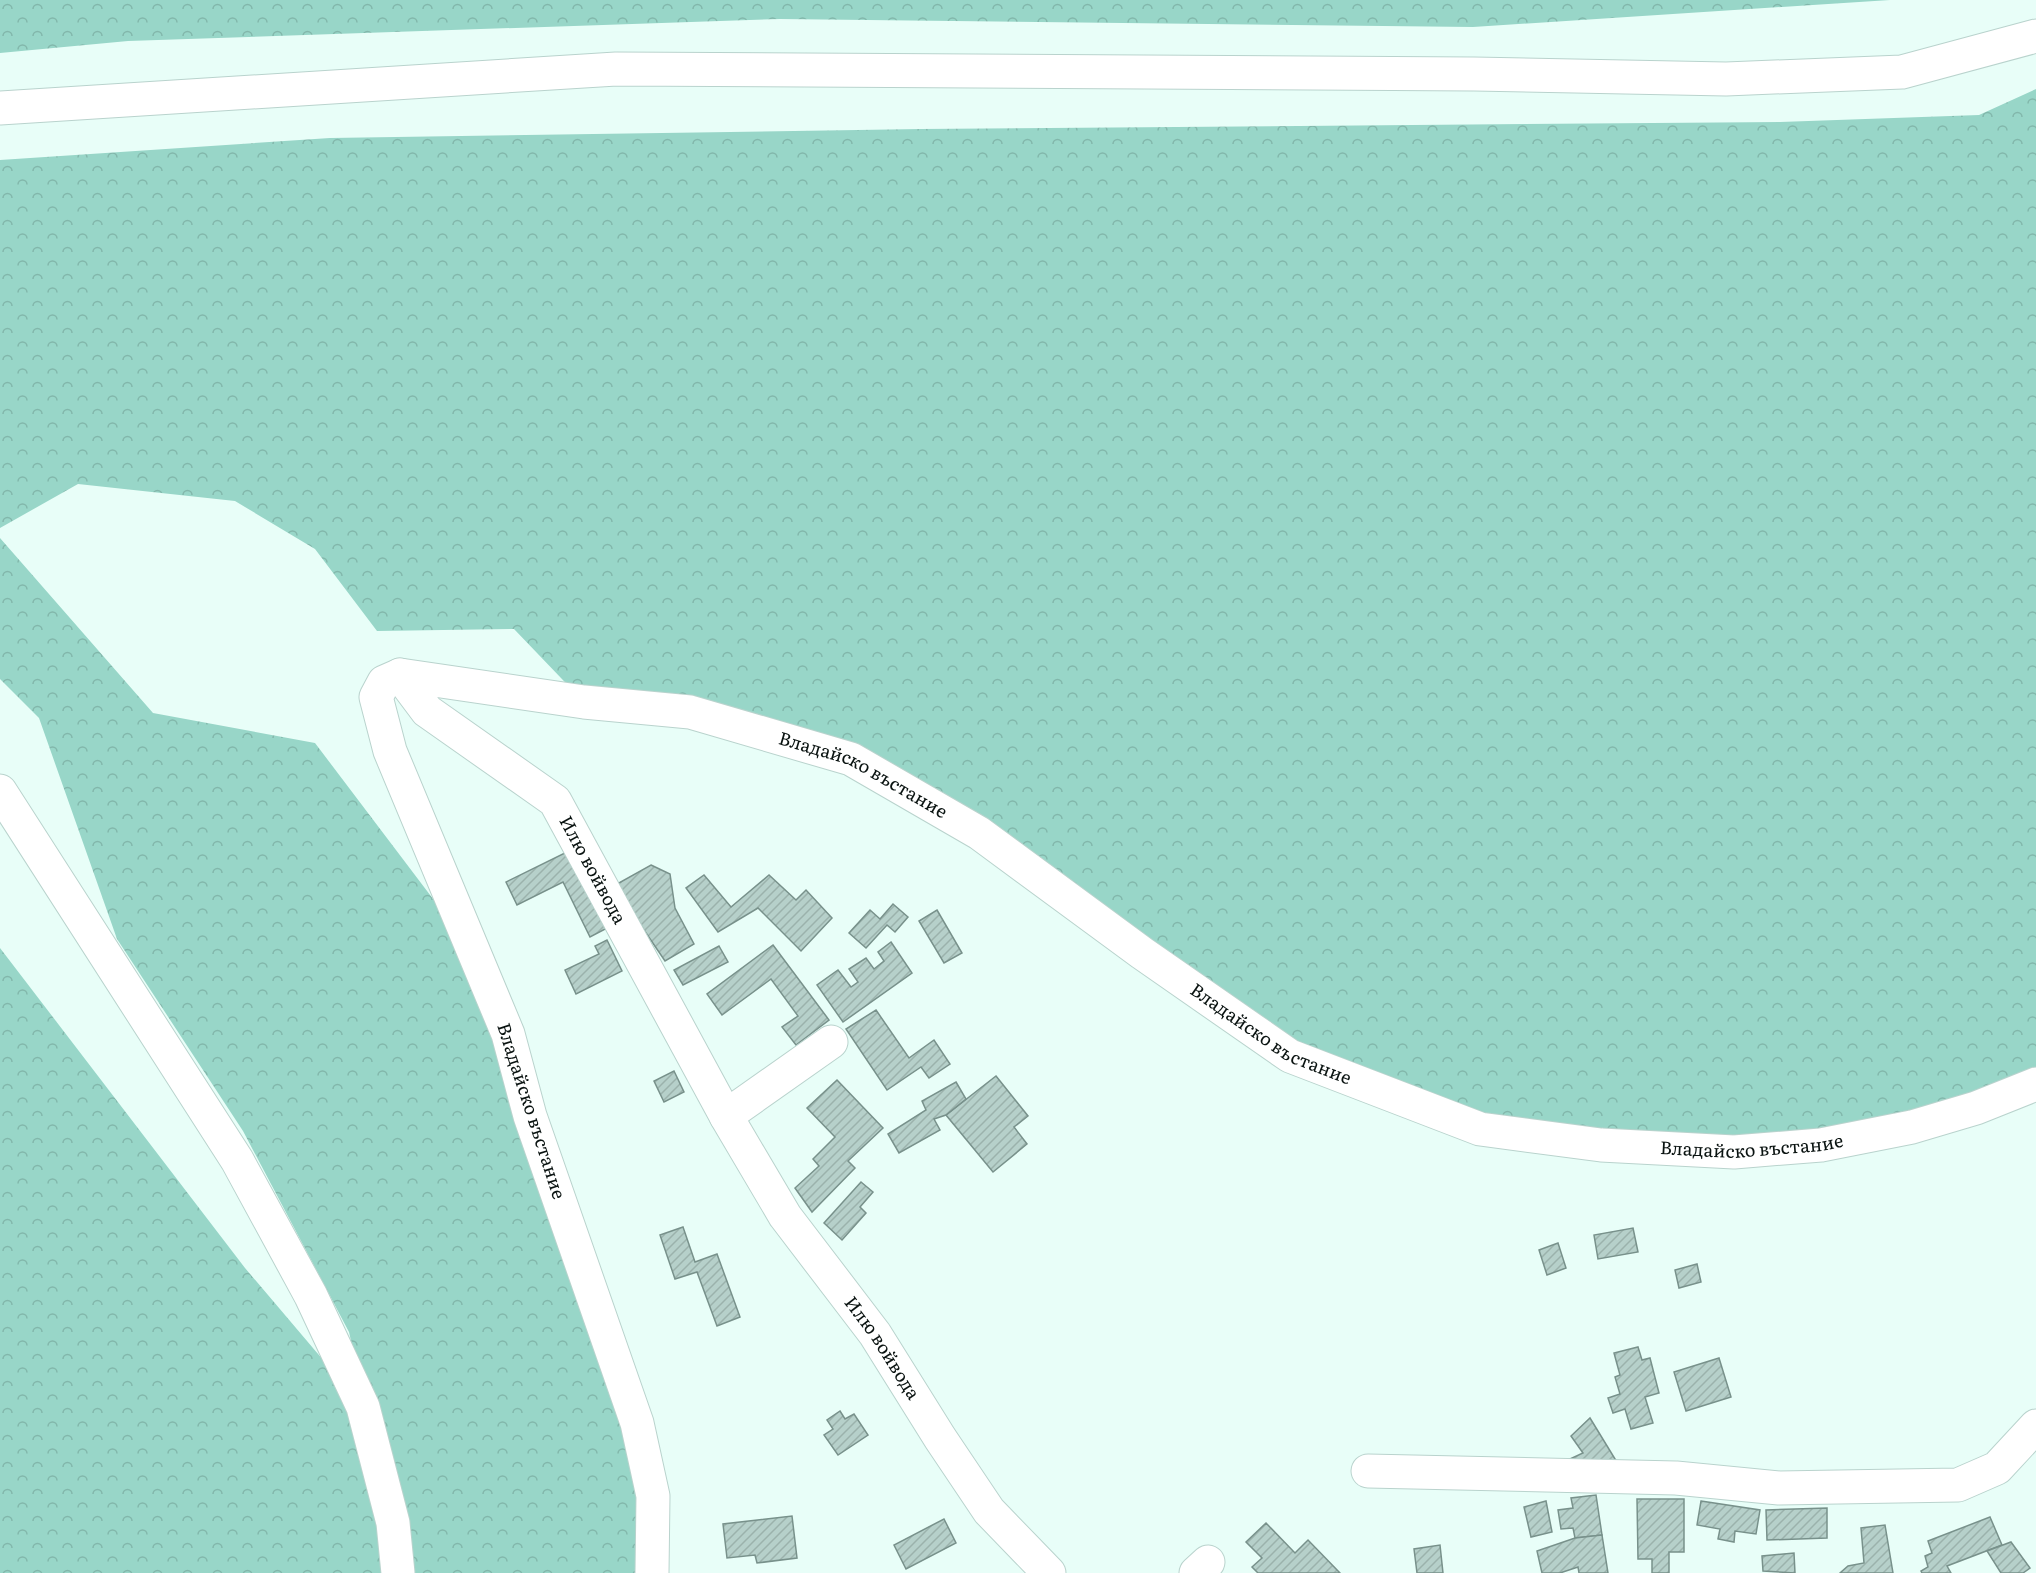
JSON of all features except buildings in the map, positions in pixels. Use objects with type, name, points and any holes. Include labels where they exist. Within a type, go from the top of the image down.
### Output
[{"type":"street","points":[[0,108],[616,69],[1474,74],[1726,79],[1902,72],[2036,36]]},
{"type":"street","points":[[400,675],[384,682],[376,697],[390,751],[508,1034],[530,1116],[637,1423],[653,1496],[652,1573]]},
{"type":"street","name":"Владайско въстание","points":[[400,675],[584,702],[690,712],[851,759],[979,833],[1142,953],[1290,1056],[1480,1129],[1601,1145],[1734,1152],[1821,1145],[1912,1127],[1976,1108],[2036,1084]]},
{"type":"street","name":"Илю войвода","points":[[400,675],[427,711],[555,801],[726,1116],[785,1216],[875,1334],[989,1511],[1049,1573]]},
{"type":"street","points":[[0,791],[237,1161],[311,1296],[363,1407],[393,1523],[398,1573]]},
{"type":"street","points":[[726,1116],[831,1042]]},
{"type":"street","points":[[1368,1471],[1676,1478],[1779,1488],[1958,1485],[1997,1468],[2036,1426]]},
{"type":"green space","points":[[0,0],[1890,0],[1473,27],[780,19],[128,41],[0,53]]},
{"type":"green space","points":[[2036,89],[2036,1084],[1821,1145],[1480,1129],[1290,1056],[851,759],[584,702],[514,629],[377,631],[315,549],[235,501],[78,484],[0,528],[0,160],[330,138],[921,129],[1780,122],[1979,115]]},
{"type":"green space","points":[[0,538],[153,713],[315,743],[477,957],[637,1423],[652,1573],[0,1573],[0,948],[245,1268],[363,1407],[383,1482],[349,1332],[243,1131],[117,939],[39,718],[0,679]]}]
